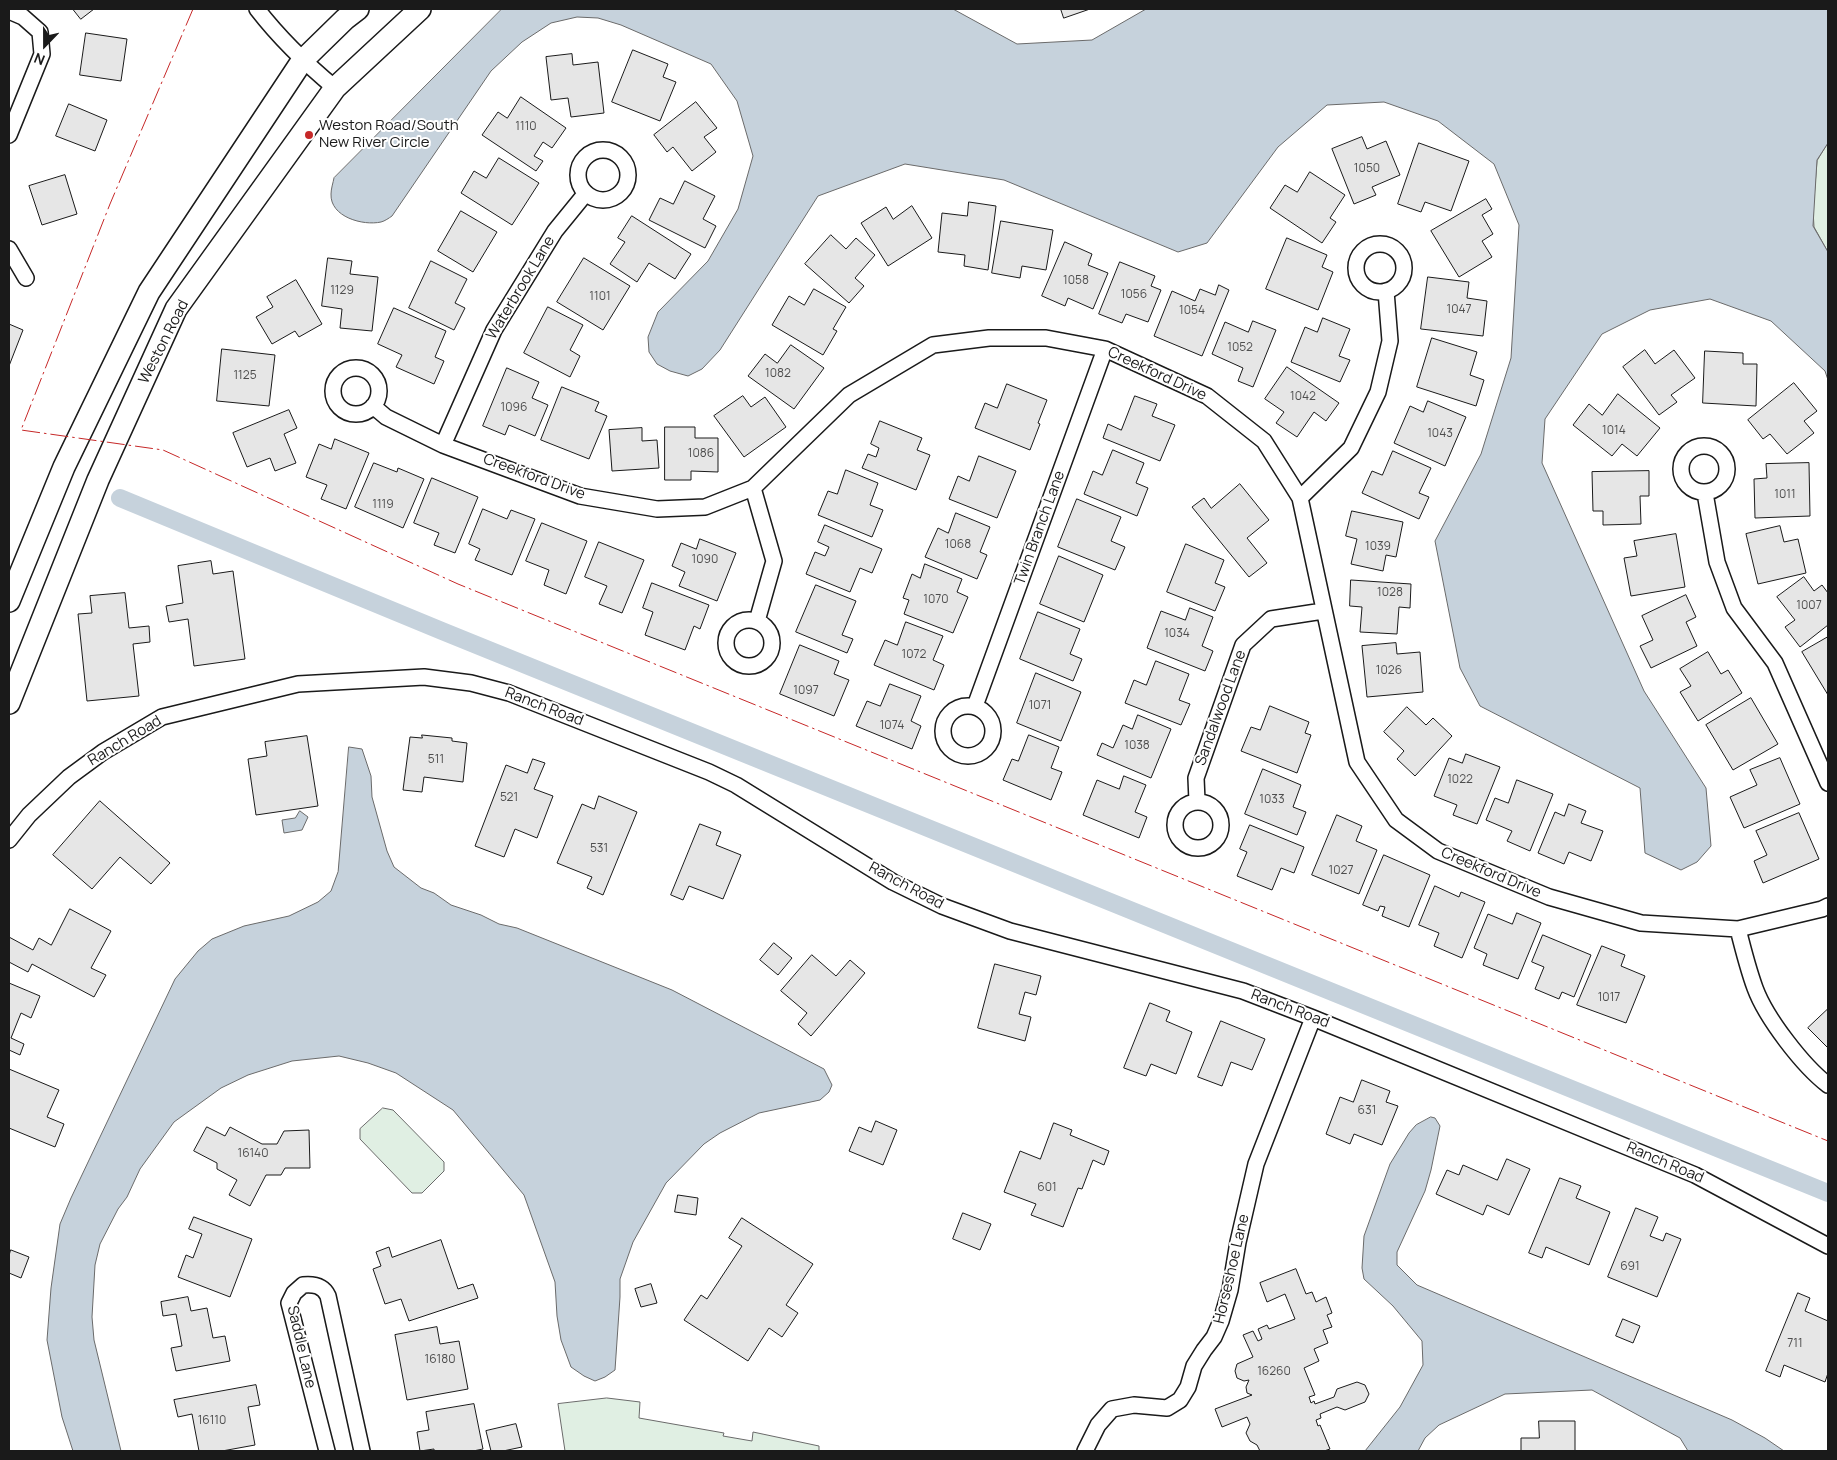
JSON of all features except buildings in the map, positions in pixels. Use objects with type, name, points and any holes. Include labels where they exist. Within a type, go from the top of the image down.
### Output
[{"type":"main road","points":[[9,601],[64,467],[149,292],[302,61],[358,9]]},
{"type":"main road","name":"Weston Road","points":[[9,703],[98,480],[176,309],[336,88],[374,50],[420,9]]},
{"type":"street","points":[[257,9],[302,61],[336,88]]},
{"type":"street","points":[[9,10],[23,17],[40,32],[42,54],[9,135]]},
{"type":"street","name":"Waterbrook Lane","points":[[444,445],[494,330],[555,231],[586,193]]},
{"type":"street","points":[[9,249],[26,278]]},
{"type":"street","points":[[1300,498],[1352,448],[1378,392],[1390,341],[1386,291]]},
{"type":"street","name":"Creekford Drive","points":[[373,406],[386,416],[444,445],[580,496],[657,509],[705,507],[753,488],[849,395],[933,345],[989,338],[1046,338],[1105,349],[1207,396],[1264,441],[1300,498],[1357,762],[1396,820],[1438,851],[1549,898],[1641,923],[1738,929],[1825,907]]},
{"type":"street","name":"Twin Branch Lane","points":[[975,706],[1105,349]]},
{"type":"street","points":[[753,488],[774,561],[757,621]]},
{"type":"street","points":[[1705,493],[1717,562],[1734,608],[1775,663],[1828,783]]},
{"type":"street","name":"Sandalwood Lane","points":[[1197,801],[1196,778],[1243,645],[1271,619],[1323,611]]},
{"type":"street","name":"Ranch Road","points":[[9,840],[29,815],[69,777],[103,752],[162,717],[298,684],[424,677],[471,683],[509,693],[709,772],[736,785],[893,882],[968,917],[1010,931],[1243,991],[1314,1018],[1695,1175],[1828,1246]]},
{"type":"street","points":[[1738,929],[1755,989],[1772,1022],[1796,1052],[1828,1085]]},
{"type":"street","name":"Horseshoe Lane","points":[[1084,1451],[1098,1425],[1112,1409],[1134,1405],[1168,1408],[1180,1400],[1188,1387],[1194,1366],[1214,1337],[1221,1321],[1230,1290],[1238,1242],[1256,1164],[1314,1018]]},
{"type":"street","name":"Saddle Lane","points":[[327,1451],[289,1303],[294,1293],[303,1285],[319,1286],[327,1292],[362,1451]]},
{"type":"green space","points":[[1828,143],[1828,252],[1814,227],[1813,210],[1817,161]]},
{"type":"green space","points":[[383,1108],[393,1110],[444,1162],[444,1171],[422,1193],[412,1193],[360,1139],[360,1129]]},
{"type":"green space","points":[[607,1398],[640,1402],[639,1418],[724,1433],[723,1436],[752,1441],[753,1432],[819,1446],[819,1451],[565,1451],[558,1404]]},
{"type":"shaded area","points":[[502,9],[953,9],[1017,44],[1092,40],[1146,9],[1828,9],[1828,143],[1817,160],[1813,226],[1828,252],[1828,380],[1825,371],[1771,321],[1710,299],[1650,310],[1602,334],[1545,419],[1542,463],[1644,691],[1706,788],[1711,846],[1697,862],[1681,870],[1645,853],[1640,788],[1480,706],[1460,668],[1435,541],[1481,454],[1511,358],[1519,225],[1494,164],[1438,121],[1384,102],[1327,105],[1278,147],[1207,243],[1178,252],[1004,180],[905,164],[818,196],[720,350],[702,369],[688,376],[670,371],[657,364],[649,352],[648,337],[658,312],[708,261],[738,209],[753,156],[737,101],[711,64],[621,25],[598,18],[577,17],[551,23],[522,42],[491,71],[392,216],[381,222],[365,223],[342,214],[332,202],[331,192],[334,178]]},
{"type":"shaded area","points":[[349,747],[362,749],[371,776],[372,797],[387,851],[394,867],[421,888],[434,893],[451,905],[481,915],[499,924],[517,928],[672,990],[824,1069],[832,1085],[829,1092],[820,1100],[759,1113],[720,1133],[704,1144],[666,1183],[633,1242],[620,1279],[615,1370],[595,1381],[571,1367],[561,1340],[557,1316],[555,1282],[524,1195],[453,1110],[396,1073],[368,1063],[339,1056],[292,1061],[248,1075],[221,1088],[174,1122],[140,1169],[127,1197],[118,1209],[100,1244],[95,1265],[92,1317],[94,1340],[121,1451],[73,1451],[62,1417],[47,1340],[51,1288],[60,1224],[175,979],[198,951],[212,939],[244,926],[289,916],[318,902],[331,891],[338,872]]},
{"type":"shaded area","points":[[300,811],[308,817],[302,830],[284,833],[282,820],[295,818]]},
{"type":"shaded area","points":[[1431,1117],[1435,1118],[1440,1126],[1431,1170],[1425,1191],[1397,1252],[1397,1265],[1417,1285],[1732,1420],[1784,1451],[1688,1451],[1680,1438],[1592,1390],[1505,1394],[1439,1425],[1425,1438],[1418,1451],[1365,1451],[1400,1407],[1423,1365],[1422,1341],[1393,1306],[1364,1279],[1362,1268],[1364,1236],[1390,1164],[1409,1133],[1416,1125]]},
{"type":"waterway","points":[[120,498],[442,631],[1828,1193]]},
{"type":"power","points":[[193,9],[110,204],[21,430],[163,450],[458,584],[1828,1141]]},
{"type":"place","name":"Weston Road/South New River Circle","points":[[309,135]]}]
